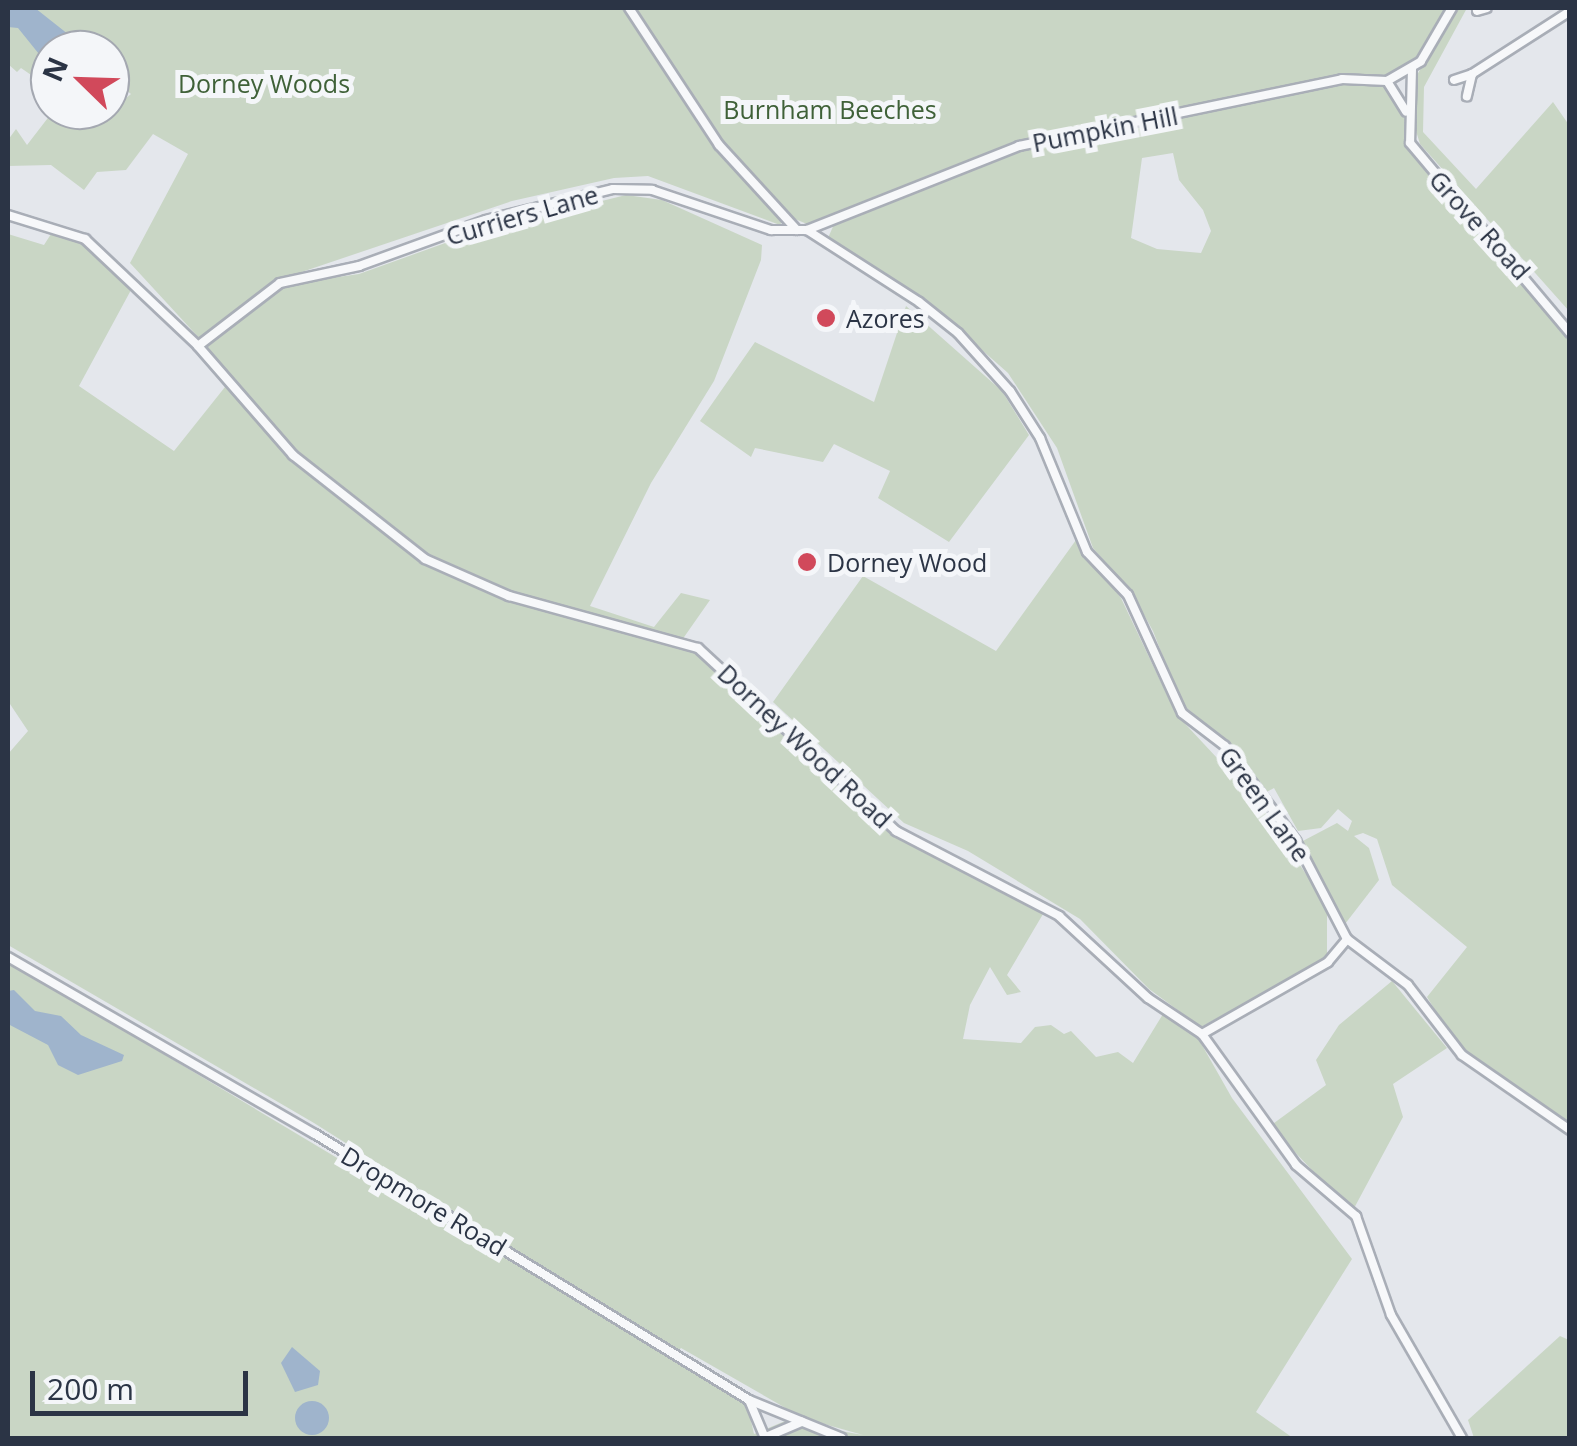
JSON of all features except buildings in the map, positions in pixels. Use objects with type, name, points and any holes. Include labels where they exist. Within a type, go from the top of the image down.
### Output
[{"type":"street","points":[[629,8],[719,145],[797,230]]},
{"type":"street","points":[[1412,69],[1452,8]]},
{"type":"street","points":[[1454,80],[1472,74],[1570,11]]},
{"type":"street","name":"Pumpkin Hill","points":[[808,230],[1020,146],[1342,79],[1387,81],[1412,69]]},
{"type":"street","name":"Grove Road","points":[[1412,69],[1407,111],[1410,143],[1425,164],[1467,205],[1570,333]]},
{"type":"street","points":[[1467,96],[1472,74]]},
{"type":"street","name":"Grove Road","points":[[1387,81],[1407,111]]},
{"type":"street","name":"Curriers Lane","points":[[198,346],[280,283],[358,266],[486,220],[613,189],[652,190],[772,230],[808,230]]},
{"type":"street","name":"Dorney Wood Road","points":[[8,215],[85,239],[198,346],[294,455],[425,559],[509,596],[698,648],[896,831],[1059,916],[1148,998],[1202,1034],[1296,1164],[1356,1216],[1391,1315],[1462,1438]]},
{"type":"street","name":"Green Lane","points":[[808,230],[932,312],[1010,391],[1040,438],[1087,552],[1128,594],[1182,712],[1225,746],[1296,841],[1347,938],[1408,985],[1462,1056],[1570,1130]]},
{"type":"street","points":[[1202,1034],[1328,962],[1347,938]]},
{"type":"street","name":"Dropmore Road","points":[[8,957],[315,1134],[749,1400],[842,1438]]},
{"type":"street","points":[[749,1400],[765,1438],[802,1422]]},
{"type":"green space","name":"Dorney Woods","points":[[8,8],[627,8],[708,135],[784,218],[780,225],[648,176],[614,178],[512,201],[281,279],[201,340],[130,263],[188,154],[153,134],[126,170],[97,172],[84,190],[51,165],[8,166],[8,140],[16,129],[27,145],[39,130],[130,130],[130,30],[30,30],[30,74],[21,68],[17,72],[8,64]]},
{"type":"green space","name":"Burnham Beeches","points":[[633,8],[1446,8],[1419,57],[1392,75],[1344,76],[1013,145],[807,224],[795,219],[707,123]]},
{"type":"green space","points":[[1456,8],[1467,8],[1424,87],[1423,132],[1476,189],[1553,102],[1569,125],[1569,311],[1420,144],[1410,111],[1417,75]]},
{"type":"green space","points":[[1346,82],[1389,87],[1404,110],[1413,153],[1485,223],[1569,324],[1569,1124],[1456,1044],[1427,997],[1467,947],[1392,885],[1377,839],[1363,833],[1354,836],[1369,848],[1379,880],[1345,924],[1299,843],[1337,823],[1348,831],[1352,821],[1338,809],[1321,828],[1298,831],[1274,788],[1263,794],[1228,743],[1181,703],[1153,631],[1132,593],[1093,548],[1057,448],[1008,373],[923,298],[828,238],[835,222],[1026,147]],"holes":[[[1173,153],[1179,180],[1203,210],[1211,231],[1201,253],[1157,249],[1131,238],[1142,158]]]},
{"type":"green space","points":[[626,195],[662,200],[762,245],[761,260],[714,381],[651,483],[590,606],[654,627],[681,593],[710,600],[682,640],[722,668],[895,831],[1046,909],[1007,975],[1021,992],[1007,995],[990,967],[970,1005],[963,1039],[1021,1043],[1035,1027],[1051,1025],[1064,1034],[1071,1031],[1096,1057],[1118,1052],[1133,1063],[1163,1014],[1198,1038],[1232,1098],[1352,1259],[1256,1412],[1293,1438],[8,1438],[8,961],[747,1403],[754,1434],[785,1421],[863,1435],[803,1418],[681,1348],[677,1352],[314,1123],[8,945],[8,754],[28,731],[8,701],[8,234],[44,245],[51,234],[91,247],[131,290],[79,386],[174,451],[225,387],[202,344],[283,285],[359,274],[473,233]]},
{"type":"green space","points":[[906,306],[1002,391],[1029,435],[949,542],[878,498],[890,471],[834,444],[823,462],[755,448],[751,457],[700,421],[755,342],[874,402]]},
{"type":"green space","points":[[1076,540],[1121,598],[1176,714],[1259,803],[1327,906],[1327,958],[1201,1027],[1149,989],[1080,919],[968,851],[904,823],[773,702],[863,576],[996,651]]},
{"type":"green space","points":[[1392,981],[1447,1048],[1393,1084],[1403,1117],[1352,1212],[1270,1126],[1326,1085],[1316,1060],[1339,1025]]},
{"type":"green space","points":[[1560,1336],[1569,1340],[1569,1438],[1474,1438],[1468,1420]]},
{"type":"water","points":[[8,8],[35,8],[63,30],[30,30],[30,43],[18,28],[8,27]]},
{"type":"water","points":[[14,990],[35,1011],[61,1016],[81,1035],[124,1055],[122,1061],[78,1075],[58,1065],[48,1045],[8,1024],[8,991]]},
{"type":"water","points":[[292,1347],[320,1371],[318,1385],[295,1392],[281,1363]]},
{"type":"water","points":[[312,1401],[324,1406],[329,1418],[324,1430],[312,1435],[300,1430],[295,1418],[300,1406]]},
{"type":"place","name":"Azores","points":[[826,318]]},
{"type":"place","name":"Dorney Wood","points":[[807,562]]}]
